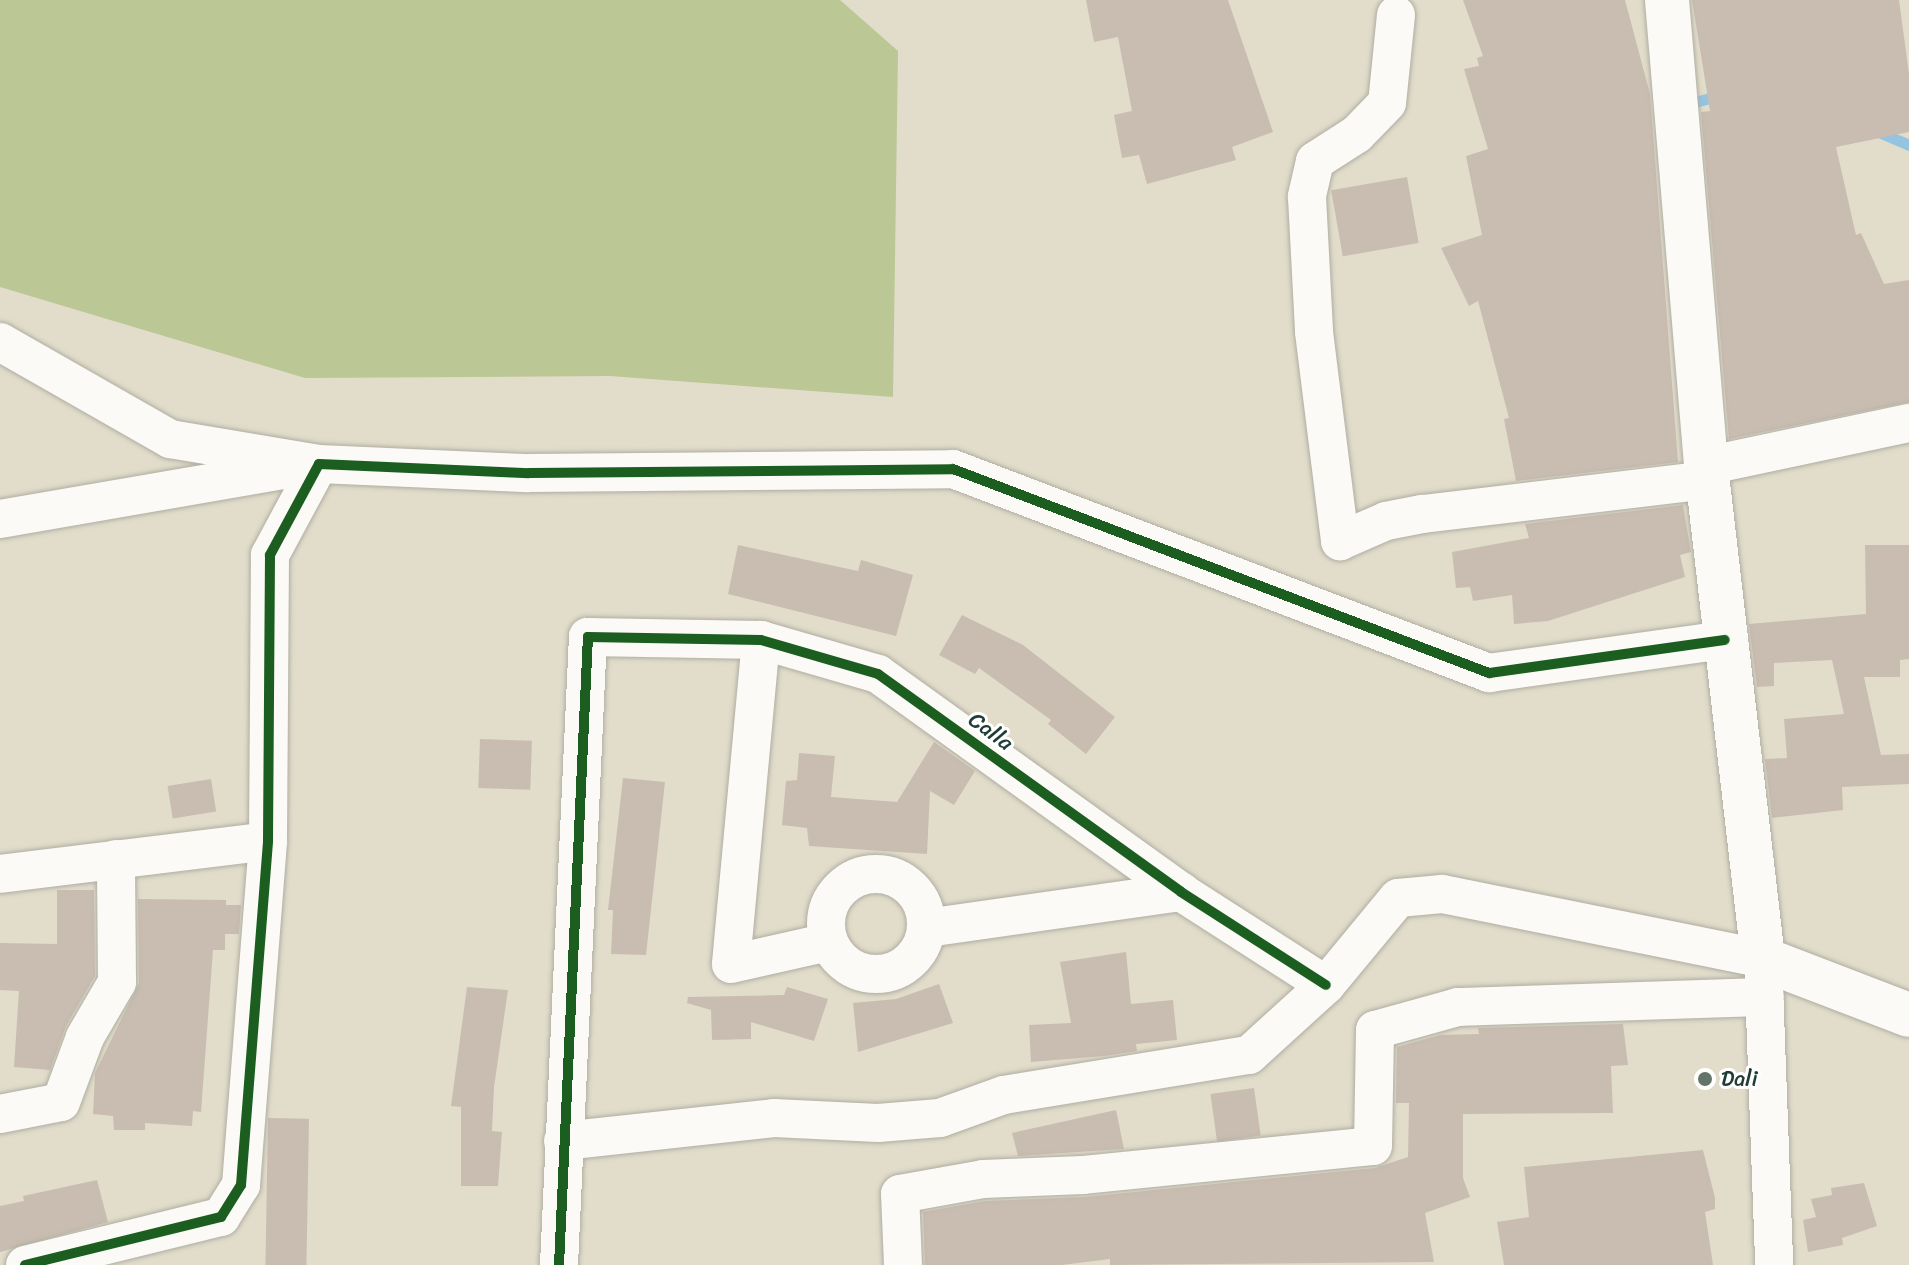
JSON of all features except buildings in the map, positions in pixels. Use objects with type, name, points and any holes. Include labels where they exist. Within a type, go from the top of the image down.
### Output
[{"type":"street","points":[[1667,0],[1707,473],[1764,978],[1774,1265]]},
{"type":"street","points":[[1396,15],[1387,103],[1357,134],[1315,161],[1307,197],[1314,332],[1340,541],[1386,521],[1707,473],[1909,423]]},
{"type":"street","points":[[0,342],[170,439],[319,464],[529,473],[953,469],[1489,673],[1725,640]]},
{"type":"street","points":[[0,519],[319,464]]},
{"type":"street","points":[[25,1265],[221,1217],[239,1191],[245,1174],[268,841],[270,555],[319,464]]},
{"type":"street","name":"Calla","points":[[563,1141],[588,637],[761,640],[878,674],[1181,892],[1326,985]]},
{"type":"street","points":[[761,640],[731,964],[829,942]]},
{"type":"street","points":[[0,874],[268,841]]},
{"type":"street","points":[[0,1114],[61,1102],[85,1037],[117,982],[116,859]]},
{"type":"street","points":[[864,875],[896,878],[911,888],[921,901],[927,928],[910,961],[881,974],[850,966],[829,942],[826,925],[836,894],[864,875]]},
{"type":"street","points":[[927,928],[1181,892]]},
{"type":"street","points":[[559,1265],[563,1141],[774,1118],[878,1123],[940,1118],[1004,1095],[1249,1055],[1326,985],[1398,898],[1442,894],[1909,1015]]},
{"type":"street","points":[[903,1265],[900,1194],[983,1179],[1083,1175],[1373,1146],[1375,1030],[1458,1007],[1764,978]]},
{"type":"green space","points":[[0,0],[840,0],[898,51],[893,397],[610,376],[305,378],[0,287]]},
{"type":"waterway","points":[[1688,93],[1695,102],[1722,95]]},
{"type":"waterway","points":[[1874,130],[1909,145]]},
{"type":"cycle path","points":[[25,1265],[221,1217],[241,1185],[268,841],[270,555],[319,464],[529,473],[953,469],[1489,673],[1725,640]]},
{"type":"cycle path","points":[[559,1265],[588,637],[761,640],[878,674],[1181,892],[1326,985]]},
{"type":"place","name":"Dali","points":[[1705,1079]]}]
